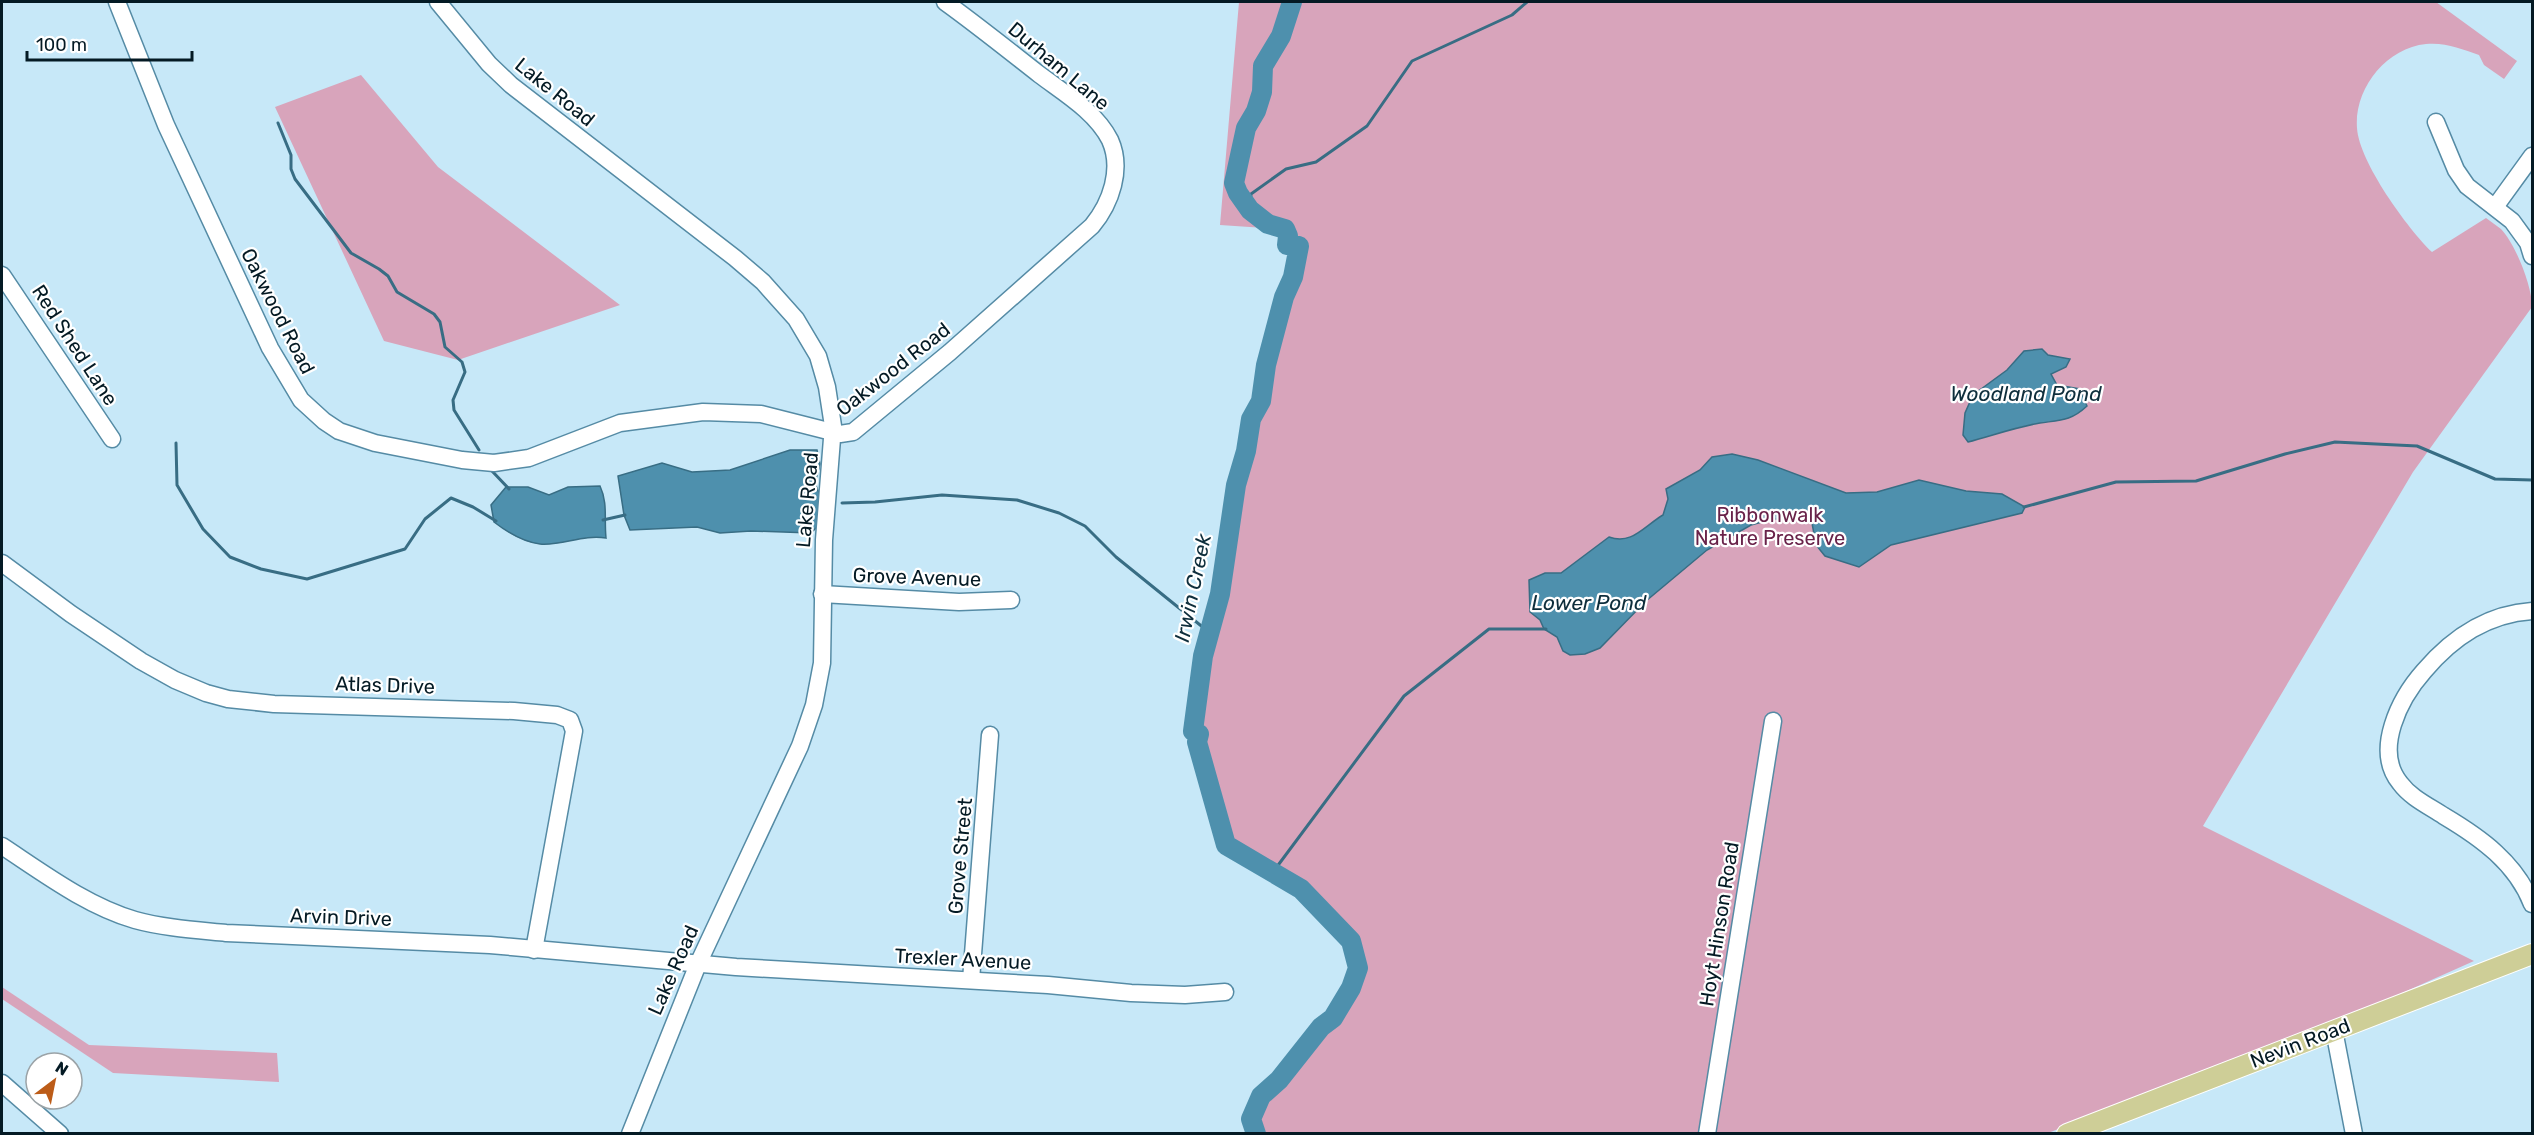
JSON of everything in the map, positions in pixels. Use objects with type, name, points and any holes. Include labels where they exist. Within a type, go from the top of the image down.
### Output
[{"type":"main road","name":"Nevin Road","points":[[2067,1134],[2532,954]]},
{"type":"street","name":"Oakwood Road","points":[[117,2],[166,125],[270,348],[288,382],[301,400],[314,413],[339,430],[384,445],[462,460],[494,463],[529,458],[620,423],[703,412],[761,414],[833,433],[846,434],[861,426],[950,352],[1092,226],[1106,207],[1114,182],[1115,161],[1112,146]]},
{"type":"street","name":"Lake Road","points":[[438,2],[489,64],[511,85],[735,258],[779,299],[808,337],[818,356],[832,407],[833,433],[824,540],[822,663],[808,727],[676,1014],[630,1134]]},
{"type":"street","name":"Durham Lane","points":[[945,2],[1094,118],[1112,146]]},
{"type":"street","points":[[2436,122],[2456,170],[2466,186],[2512,221],[2528,243],[2532,256]]},
{"type":"street","points":[[2495,207],[2532,156]]},
{"type":"street","name":"Red Shed Lane","points":[[2,275],[112,439]]},
{"type":"street","name":"Atlas Drive","points":[[2,563],[71,614],[141,661],[184,685],[217,696],[274,704],[514,711],[556,715],[570,720],[574,731],[534,950]]},
{"type":"street","name":"Grove Avenue","points":[[822,594],[934,601],[1011,600]]},
{"type":"street","points":[[2532,611],[2510,614],[2484,622],[2462,634],[2441,652],[2413,685],[2400,707],[2392,726],[2390,751],[2394,772],[2406,791],[2491,847],[2515,872],[2532,904]]},
{"type":"street","name":"Hoyt Hinson Road","points":[[1707,1134],[1773,721]]},
{"type":"street","name":"Grove Street","points":[[971,980],[990,735]]},
{"type":"street","name":"Arvin Drive","points":[[2,846],[91,902],[114,913],[160,925],[226,933],[490,945],[698,964]]},
{"type":"street","name":"Trexler Avenue","points":[[698,964],[971,980],[1131,993],[1185,995],[1225,992]]},
{"type":"street","points":[[2334,1030],[2354,1134]]},
{"type":"street","points":[[2,1083],[60,1134]]},
{"type":"green space","name":"Ribbonwalk Nature Preserve","points":[[1239,2],[2436,2],[2517,61],[2504,79],[2484,65],[2479,55],[2466,50],[2440,44],[2411,47],[2398,53],[2375,73],[2361,99],[2357,113],[2357,128],[2366,158],[2386,194],[2410,228],[2432,252],[2486,218],[2501,229],[2512,245],[2526,277],[2532,307],[2413,472],[2203,826],[2474,961],[2335,1023],[2048,1133],[1256,1133],[1251,1119],[1261,1096],[1279,1080],[1321,1027],[1333,1017],[1351,988],[1358,968],[1350,941],[1301,889],[1226,845],[1197,742],[1198,734],[1193,731],[1203,656],[1220,594],[1236,485],[1246,451],[1251,419],[1261,401],[1266,365],[1284,297],[1293,277],[1299,246],[1295,230],[1220,225]]},
{"type":"green space","points":[[361,75],[438,167],[620,305],[458,360],[384,341],[275,107]]},
{"type":"green space","points":[[2,987],[89,1045],[277,1053],[279,1082],[113,1073],[84,1054],[84,1051],[80,1051],[2,999]]},
{"type":"water","name":"Woodland Pond","points":[[2042,349],[2048,355],[2070,359],[2066,367],[2051,374],[2057,385],[2080,389],[2087,406],[2076,415],[2065,419],[2022,427],[1968,442],[1963,435],[1965,413],[1973,395],[2007,370],[2024,351]]},
{"type":"water","points":[[790,450],[817,450],[820,464],[815,483],[823,503],[821,523],[811,533],[751,531],[720,533],[697,527],[630,530],[624,515],[618,476],[662,463],[692,472],[730,470]]},
{"type":"water","name":"Lower Pond","points":[[1732,454],[1758,460],[1846,493],[1877,492],[1919,480],[1966,491],[2002,494],[2025,507],[2022,513],[1891,545],[1859,567],[1825,556],[1816,545],[1812,523],[1807,519],[1773,519],[1751,525],[1707,550],[1646,601],[1600,648],[1585,654],[1570,655],[1563,651],[1557,637],[1544,629],[1540,620],[1530,612],[1529,580],[1545,573],[1561,573],[1609,537],[1624,539],[1637,534],[1663,515],[1668,499],[1666,489],[1700,470],[1712,457]]},
{"type":"water","points":[[600,486],[605,505],[606,538],[597,537],[548,544],[533,543],[521,539],[494,522],[491,505],[506,487],[528,487],[549,495],[568,487]]},
{"type":"waterway","name":"Irwin Creek","points":[[1256,1134],[1251,1119],[1261,1096],[1279,1080],[1321,1027],[1333,1018],[1351,988],[1358,968],[1351,941],[1301,889],[1226,845],[1197,742],[1199,734],[1193,731],[1203,656],[1220,594],[1236,485],[1246,451],[1251,419],[1261,401],[1266,365],[1284,297],[1293,277],[1299,246],[1287,245],[1288,236],[1285,229],[1268,224],[1250,210],[1234,183],[1246,128],[1256,111],[1262,92],[1263,66],[1281,36],[1292,2]]},
{"type":"waterway","points":[[1250,210],[1251,194],[1286,169],[1316,162],[1367,126],[1412,61],[1512,15],[1527,2]]},
{"type":"waterway","points":[[278,123],[291,155],[291,169],[295,179],[351,253],[379,269],[388,276],[397,292],[434,314],[440,322],[445,347],[462,362],[465,372],[453,400],[454,410],[479,450]]},
{"type":"waterway","points":[[2024,507],[2116,482],[2196,481],[2285,454],[2335,442],[2417,446],[2495,479],[2532,480]]},
{"type":"waterway","points":[[176,443],[177,485],[203,529],[230,557],[261,569],[307,579],[405,549],[425,519],[451,498],[473,507],[496,521]]},
{"type":"waterway","points":[[492,471],[509,489]]},
{"type":"waterway","points":[[842,503],[942,495],[1017,500],[1059,513],[1085,526],[1116,557],[1210,633]]},
{"type":"waterway","points":[[603,520],[625,515]]},
{"type":"waterway","points":[[1273,872],[1404,696],[1489,629],[1546,629]]}]
